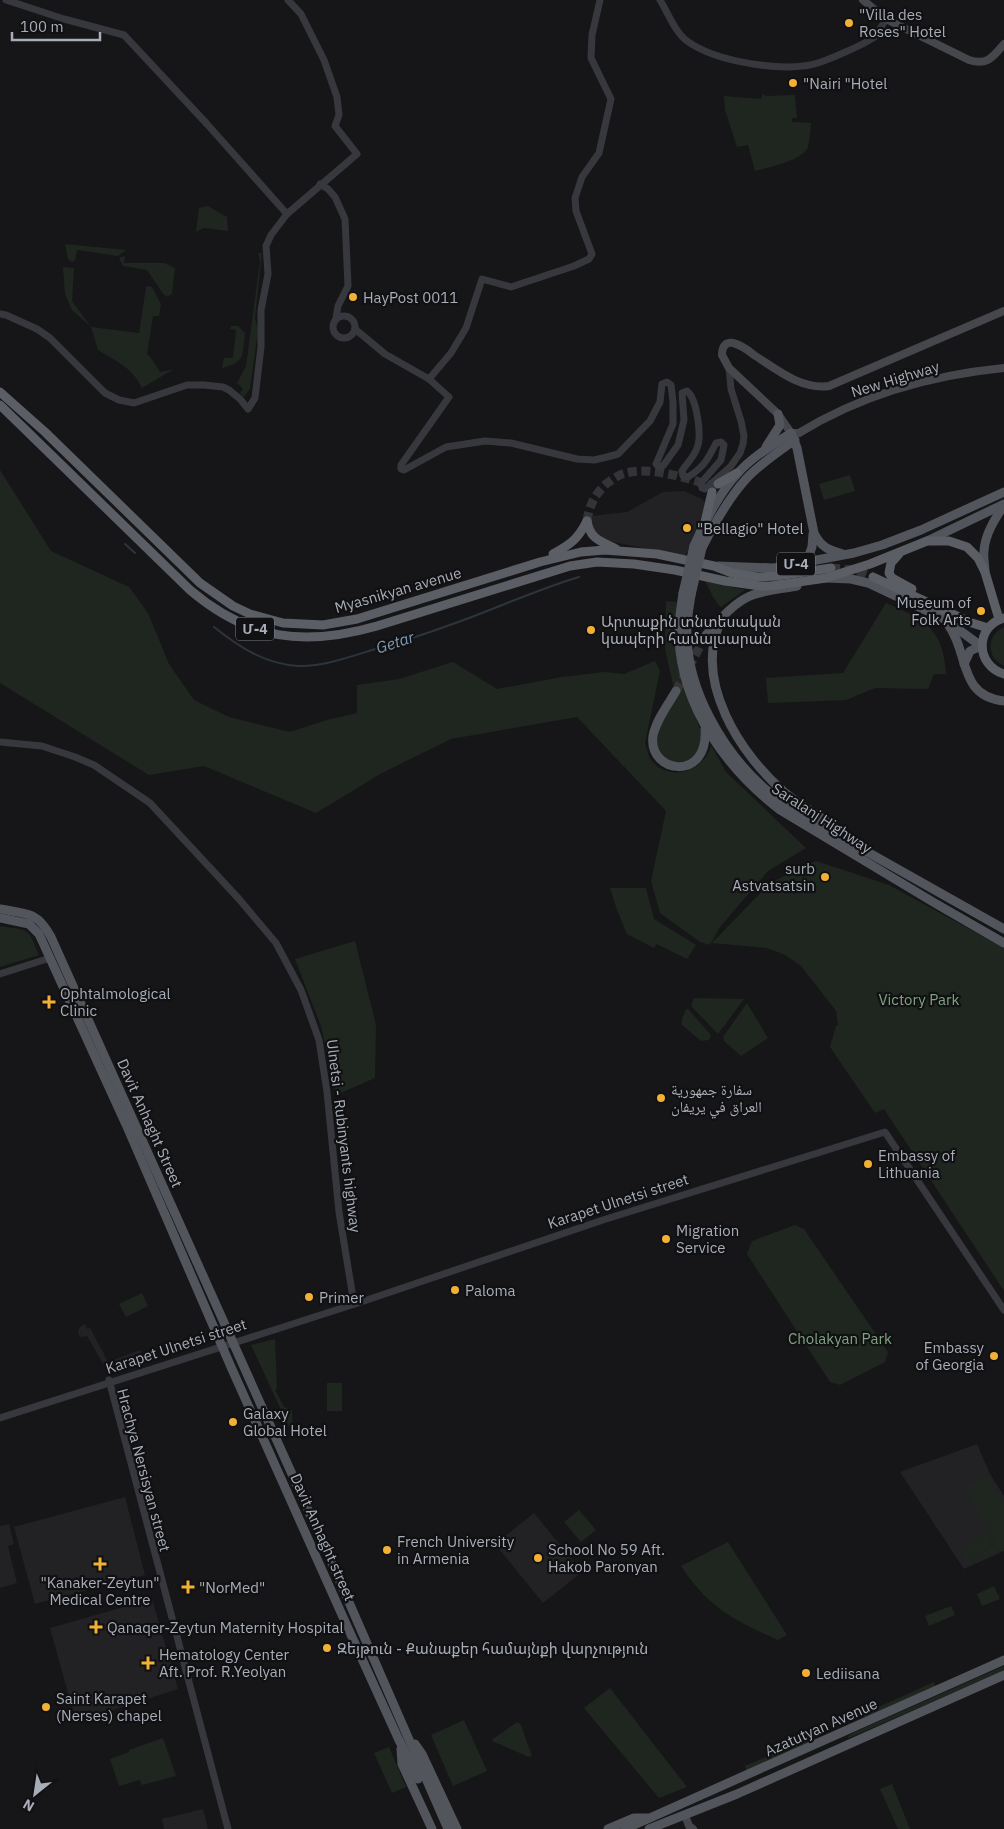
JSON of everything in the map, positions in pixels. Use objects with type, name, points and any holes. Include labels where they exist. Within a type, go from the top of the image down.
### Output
[{"type":"highway","name":"Myasnikyan avenue","points":[[0,392],[45,432],[200,583],[221,599],[250,614],[268,620],[292,624],[323,625],[338,623],[368,616],[540,562],[581,552],[621,551],[656,554],[714,566]]},
{"type":"highway","name":"Myasnikyan avenue","points":[[0,405],[208,606],[244,625],[264,632],[285,636],[311,637],[347,634],[570,566],[597,562],[634,564],[675,570],[725,581],[760,586],[826,578],[902,552]]},
{"type":"highway","points":[[718,484],[737,473]]},
{"type":"highway","points":[[705,522],[712,492]]},
{"type":"highway","points":[[540,562],[574,542],[588,521],[589,529],[594,538],[621,551]]},
{"type":"highway","points":[[927,541],[949,540],[967,547],[978,558],[1002,618],[988,628],[981,646],[988,664],[1004,674]]},
{"type":"highway","name":"Մ-4","points":[[902,552],[927,541]]},
{"type":"highway","points":[[902,552],[890,566],[890,576],[928,598],[937,606]]},
{"type":"highway","points":[[714,566],[732,573],[757,577],[831,568]]},
{"type":"highway","points":[[873,577],[972,623],[988,628]]},
{"type":"main road","points":[[863,0],[886,19],[979,63],[994,56],[1004,44]]},
{"type":"main road","points":[[846,555],[827,550],[819,543],[814,533],[795,435],[778,414],[730,368],[724,360],[722,349],[727,343],[732,343],[745,349],[794,380],[810,385],[829,386],[1004,310]]},
{"type":"main road","name":"New Highway","points":[[795,435],[856,403],[918,383],[979,370],[1004,368]]},
{"type":"main road","points":[[763,451],[779,428],[778,414]]},
{"type":"main road","name":"Saralanj Highway","points":[[795,435],[763,451],[737,473],[705,522],[680,615],[678,638],[680,653],[694,703],[710,735],[732,765],[758,792],[780,810],[1004,943]]},
{"type":"main road","name":"Saralanj Highway","points":[[698,547],[746,479],[795,435]]},
{"type":"main road","name":"Myasnikyan avenue","points":[[714,566],[774,568],[846,555],[882,545],[920,530],[1004,492]]},
{"type":"main road","points":[[985,572],[983,552],[986,541],[1004,505]]},
{"type":"main road","name":"Մ-4","points":[[927,541],[1004,505]]},
{"type":"main road","points":[[806,563],[812,547],[814,533]]},
{"type":"main road","points":[[706,635],[723,616],[739,603],[757,594],[814,583],[826,578],[851,579],[868,583],[944,619],[981,646],[970,651],[964,664]]},
{"type":"main road","name":"Saralanj Highway","points":[[687,594],[686,636],[697,690],[711,721],[740,762],[761,786],[779,800],[1004,929]]},
{"type":"main road","points":[[723,616],[716,632],[713,648],[713,676],[719,700],[728,721],[743,745],[772,781],[786,793],[836,827],[856,845]]},
{"type":"main road","points":[[944,619],[955,634],[969,679],[974,686],[986,696],[1004,701]]},
{"type":"main road","points":[[676,691],[654,735],[655,748],[660,758],[668,764],[675,766],[684,767],[694,762],[702,752],[705,743],[704,723]]},
{"type":"main road","name":"Davit Anhaght Street","points":[[0,909],[28,914],[41,920],[51,936],[232,1340]]},
{"type":"main road","name":"Davit Anhaght Street","points":[[0,918],[24,922],[34,927],[39,934],[128,1129],[221,1344]]},
{"type":"main road","points":[[128,1129],[137,1126]]},
{"type":"main road","points":[[137,1152],[147,1149]]},
{"type":"main road","name":"Davit Anhaght street","points":[[232,1340],[410,1738],[420,1767],[448,1829]]},
{"type":"main road","name":"Davit Anhaght street","points":[[221,1344],[400,1743],[441,1829]]},
{"type":"main road","name":"Azatutyan Avenue","points":[[625,1829],[1004,1660]]},
{"type":"main road","name":"Azatutyan Avenue","points":[[651,1828],[737,1794],[1004,1675]]},
{"type":"main road","name":"Davit Anhaght street","points":[[410,1738],[422,1754],[456,1829]]},
{"type":"main road","name":"Davit Anhaght street","points":[[400,1743],[402,1764],[432,1829]]},
{"type":"main road","points":[[731,1782],[737,1794]]},
{"type":"main road","points":[[684,1815],[689,1826],[693,1829]]},
{"type":"main road","name":"Azatutyan Avenue","points":[[608,1829],[634,1818],[649,1818]]},
{"type":"street","points":[[6,0],[64,19],[124,35],[207,124],[286,214]]},
{"type":"street","points":[[0,314],[37,329],[50,338],[105,393],[119,400],[134,404],[187,385],[204,385],[229,390],[248,409],[255,398],[261,347],[261,310],[268,274],[266,246],[271,235],[286,214],[357,154],[335,126],[339,115],[337,97],[324,60],[301,14],[288,0]]},
{"type":"street","points":[[429,379],[451,353],[466,328],[482,279],[511,288],[574,266],[590,258],[592,254],[576,211],[575,198],[582,177],[598,153],[611,98],[591,58],[592,35],[600,0]]},
{"type":"street","points":[[660,0],[680,35],[702,50],[726,59],[768,65],[787,66],[819,63],[874,38],[886,19]]},
{"type":"street","points":[[320,184],[335,197],[345,219],[348,286],[338,306],[338,315],[332,328],[338,336],[348,337],[355,329]]},
{"type":"street","points":[[338,315],[352,320],[355,329],[385,354],[429,379],[448,397],[400,465],[403,470],[407,470],[446,447],[485,441],[511,443],[577,459],[594,460],[618,454],[650,421],[660,402],[662,384],[667,382],[671,385],[674,402],[673,424],[656,464],[659,467],[663,466],[678,445],[684,420],[682,393],[687,391],[691,395],[696,411],[699,438],[698,447],[693,457],[682,471],[683,476],[688,477],[699,470],[708,461],[716,443],[721,442],[724,445],[721,460],[701,483],[702,488],[705,489],[731,466],[740,453],[743,444],[744,436],[741,421],[731,389],[730,368]]},
{"type":"street","name":"Ulnetsi - Rubinyants highway","points":[[0,742],[42,746],[75,757],[94,765],[150,803],[276,943],[301,990],[319,1040],[327,1092],[339,1212],[356,1303]]},
{"type":"street","points":[[0,974],[50,958]]},
{"type":"street","name":"Karapet Ulnetsi street","points":[[0,1418],[232,1340],[356,1303],[603,1220],[885,1132],[1004,1310]]},
{"type":"street","name":"Karapet Ulnetsi street","points":[[0,1413],[108,1381]]},
{"type":"street","name":"Hrachya Nersisyan street","points":[[108,1381],[226,1829]]},
{"type":"shaded area","points":[[684,491],[702,499],[708,506],[689,550],[684,556],[603,540],[592,529],[591,516],[627,512],[663,492]]},
{"type":"shaded area","points":[[85,1324],[87,1329],[90,1328],[108,1362],[140,1350],[143,1355],[106,1369],[87,1336],[80,1337],[78,1331]]},
{"type":"shaded area","points":[[977,1444],[990,1474],[1004,1496],[1004,1551],[964,1569],[900,1472]]},
{"type":"shaded area","points":[[125,1497],[145,1575],[35,1604],[14,1527]]},
{"type":"shaded area","name":"School No 59 Aft. Hakob Paronyan","points":[[534,1513],[582,1572],[543,1603],[495,1544]]},
{"type":"shaded area","points":[[9,1524],[14,1544],[8,1546],[17,1583],[0,1588],[0,1526]]},
{"type":"shaded area","points":[[152,1599],[178,1689],[76,1722],[50,1628]]},
{"type":"shaded area","points":[[203,1809],[208,1829],[164,1829],[162,1819]]},
{"type":"green space","points":[[764,94],[765,96],[795,95],[797,118],[792,118],[792,122],[811,123],[810,138],[805,152],[799,156],[784,163],[755,171],[748,145],[737,147],[725,110],[724,96],[761,99]]},
{"type":"green space","points":[[208,206],[227,217],[228,231],[204,228],[196,232],[199,208]]},
{"type":"green space","points":[[65,244],[126,250],[118,256],[77,250],[75,260],[72,262],[68,259]]},
{"type":"green space","points":[[258,253],[262,253],[255,318],[258,330],[250,389],[244,397],[240,393],[243,389],[237,383],[246,366],[260,261]]},
{"type":"green space","points":[[125,256],[124,263],[164,263],[175,268],[172,294],[164,295],[147,270],[123,266],[119,258]]},
{"type":"green space","points":[[63,267],[74,268],[72,301],[91,327],[72,310],[65,294]]},
{"type":"green space","points":[[146,287],[152,287],[161,304],[159,316],[153,316],[147,354],[160,372],[174,369],[142,388],[129,370],[98,350],[91,327],[139,333]]},
{"type":"green space","points":[[231,326],[238,326],[245,333],[243,353],[235,363],[222,368],[224,358],[233,358],[236,330],[230,329]]},
{"type":"green space","points":[[0,470],[51,551],[129,587],[148,613],[169,664],[194,700],[229,717],[290,732],[357,713],[357,685],[399,679],[453,662],[497,689],[562,677],[604,672],[624,674],[655,661],[660,671],[645,743],[652,761],[659,768],[668,771],[686,771],[702,762],[711,745],[726,772],[806,848],[768,871],[720,927],[710,945],[700,942],[660,913],[651,881],[666,811],[577,717],[451,739],[382,773],[316,813],[204,766],[149,775],[0,683]]},
{"type":"green space","points":[[850,475],[855,491],[824,500],[819,484]]},
{"type":"green space","points":[[705,581],[745,590],[721,607],[714,599]]},
{"type":"green space","points":[[666,601],[677,602],[676,643],[688,694],[703,738],[695,757],[680,762],[672,762],[665,758],[659,751],[657,743],[661,724],[681,691],[674,689],[665,649]]},
{"type":"green space","points":[[886,603],[911,615],[930,628],[941,646],[946,674],[934,674],[928,689],[875,688],[846,700],[768,703],[766,678],[843,673]]},
{"type":"green space","points":[[1004,627],[1004,666],[994,658],[990,646],[994,635]]},
{"type":"green space","name":"Victory Park","points":[[816,861],[889,885],[1004,948],[1004,1291],[884,1109],[875,1113],[830,1047],[836,1026],[838,1025],[836,1011],[801,966],[785,955],[767,948],[712,943],[770,883]]},
{"type":"green space","points":[[610,888],[646,888],[654,919],[696,945],[687,959],[657,944],[654,948],[627,934]]},
{"type":"green space","points":[[0,926],[26,931],[39,955],[0,967]]},
{"type":"green space","points":[[355,941],[376,1025],[375,1078],[336,1095],[321,1026],[295,959]]},
{"type":"green space","points":[[694,998],[744,999],[718,1034],[691,1006]]},
{"type":"green space","points":[[747,1003],[768,1038],[741,1056],[724,1041],[723,1037]]},
{"type":"green space","points":[[686,1009],[711,1035],[709,1040],[701,1041],[682,1025]]},
{"type":"green space","name":"Cholakyan Park","points":[[795,1225],[804,1229],[888,1352],[885,1362],[840,1385],[830,1382],[747,1254],[752,1241]]},
{"type":"green space","points":[[142,1293],[148,1306],[126,1317],[119,1304]]},
{"type":"green space","points":[[275,1339],[277,1389],[275,1390],[284,1407],[292,1410],[293,1427],[289,1427],[251,1345]]},
{"type":"green space","points":[[327,1383],[342,1383],[342,1411],[327,1411]]},
{"type":"green space","points":[[986,1475],[1004,1504],[1004,1549],[968,1565],[962,1551],[965,1547],[972,1559],[997,1544],[964,1489]]},
{"type":"green space","points":[[579,1510],[596,1530],[581,1542],[564,1522]]},
{"type":"green space","points":[[986,1533],[993,1544],[973,1557],[966,1546]]},
{"type":"green space","points":[[728,1542],[787,1635],[778,1640],[735,1619],[712,1603],[681,1566]]},
{"type":"green space","points":[[994,1586],[1000,1599],[982,1606],[977,1594]]},
{"type":"green space","points":[[951,1606],[955,1615],[929,1626],[925,1616]]},
{"type":"green space","points":[[1004,1666],[1004,1671],[849,1738],[848,1736],[855,1732]]},
{"type":"green space","points":[[934,1682],[936,1688],[866,1721],[863,1714]]},
{"type":"green space","points":[[610,1688],[687,1787],[659,1798],[584,1708]]},
{"type":"green space","points":[[464,1720],[487,1771],[453,1786],[431,1735]]},
{"type":"green space","points":[[517,1722],[521,1725],[532,1756],[529,1757],[492,1741]]},
{"type":"green space","points":[[811,1737],[814,1743],[747,1772],[745,1766]]},
{"type":"green space","points":[[163,1738],[176,1776],[142,1785],[140,1780],[119,1786],[110,1759]]},
{"type":"green space","points":[[389,1747],[406,1787],[392,1793],[374,1753]]},
{"type":"green space","points":[[892,1784],[910,1829],[898,1829],[880,1789]]},
{"type":"waterway","name":"Getar","points":[[125,544],[135,553]]},
{"type":"waterway","name":"Getar","points":[[214,627],[243,648],[274,662],[298,666],[316,665],[421,635],[579,577]]},
{"type":"tunnel","points":[[587,521],[591,505],[599,492],[606,484],[623,474],[636,471],[659,472],[713,486],[718,484]]},
{"type":"tunnel","points":[[831,568],[855,570],[873,577]]},
{"type":"tunnel","points":[[676,691],[706,635]]},
{"type":"place","name":"\"Villa des Roses\" Hotel","points":[[849,23]]},
{"type":"place","name":"\"Nairi \"Hotel","points":[[793,83]]},
{"type":"place","name":"HayPost 0011","points":[[353,297]]},
{"type":"place","name":"\"Bellagio\" Hotel","points":[[687,528]]},
{"type":"place","name":"Museum of Folk Arts","points":[[981,611]]},
{"type":"place","name":"Արտաքին տնտեսական կապերի համալսարան","points":[[591,630]]},
{"type":"place","name":"surb Astvatsatsin","points":[[825,877]]},
{"type":"place","name":"Ophtalmological Clinic","points":[[49,1002]]},
{"type":"place","name":"سفارة جمهورية العراق في يريفان","points":[[661,1098]]},
{"type":"place","name":"Embassy of Lithuania","points":[[868,1164]]},
{"type":"place","name":"Migration Service","points":[[666,1239]]},
{"type":"place","name":"Paloma","points":[[455,1290]]},
{"type":"place","name":"Primer","points":[[309,1297]]},
{"type":"place","name":"Embassy of Georgia","points":[[994,1356]]},
{"type":"place","name":"Galaxy Global Hotel","points":[[233,1422]]},
{"type":"place","name":"French University in Armenia","points":[[387,1550]]},
{"type":"place","name":"School No 59 Aft. Hakob Paronyan","points":[[538,1558]]},
{"type":"place","name":"\"Kanaker-Zeytun\" Medical Centre","points":[[100,1564]]},
{"type":"place","name":"\"NorMed\"","points":[[188,1587]]},
{"type":"place","name":"Qanaqer-Zeytun Maternity Hospital","points":[[96,1627]]},
{"type":"place","name":"Զեյթուն - Քանաքեր համայնքի վարչություն","points":[[327,1648]]},
{"type":"place","name":"Hematology Center Aft. Prof. R.Yeolyan","points":[[148,1663]]},
{"type":"place","name":"Lediisana","points":[[806,1673]]},
{"type":"place","name":"Saint Karapet (Nerses) chapel","points":[[46,1707]]}]
